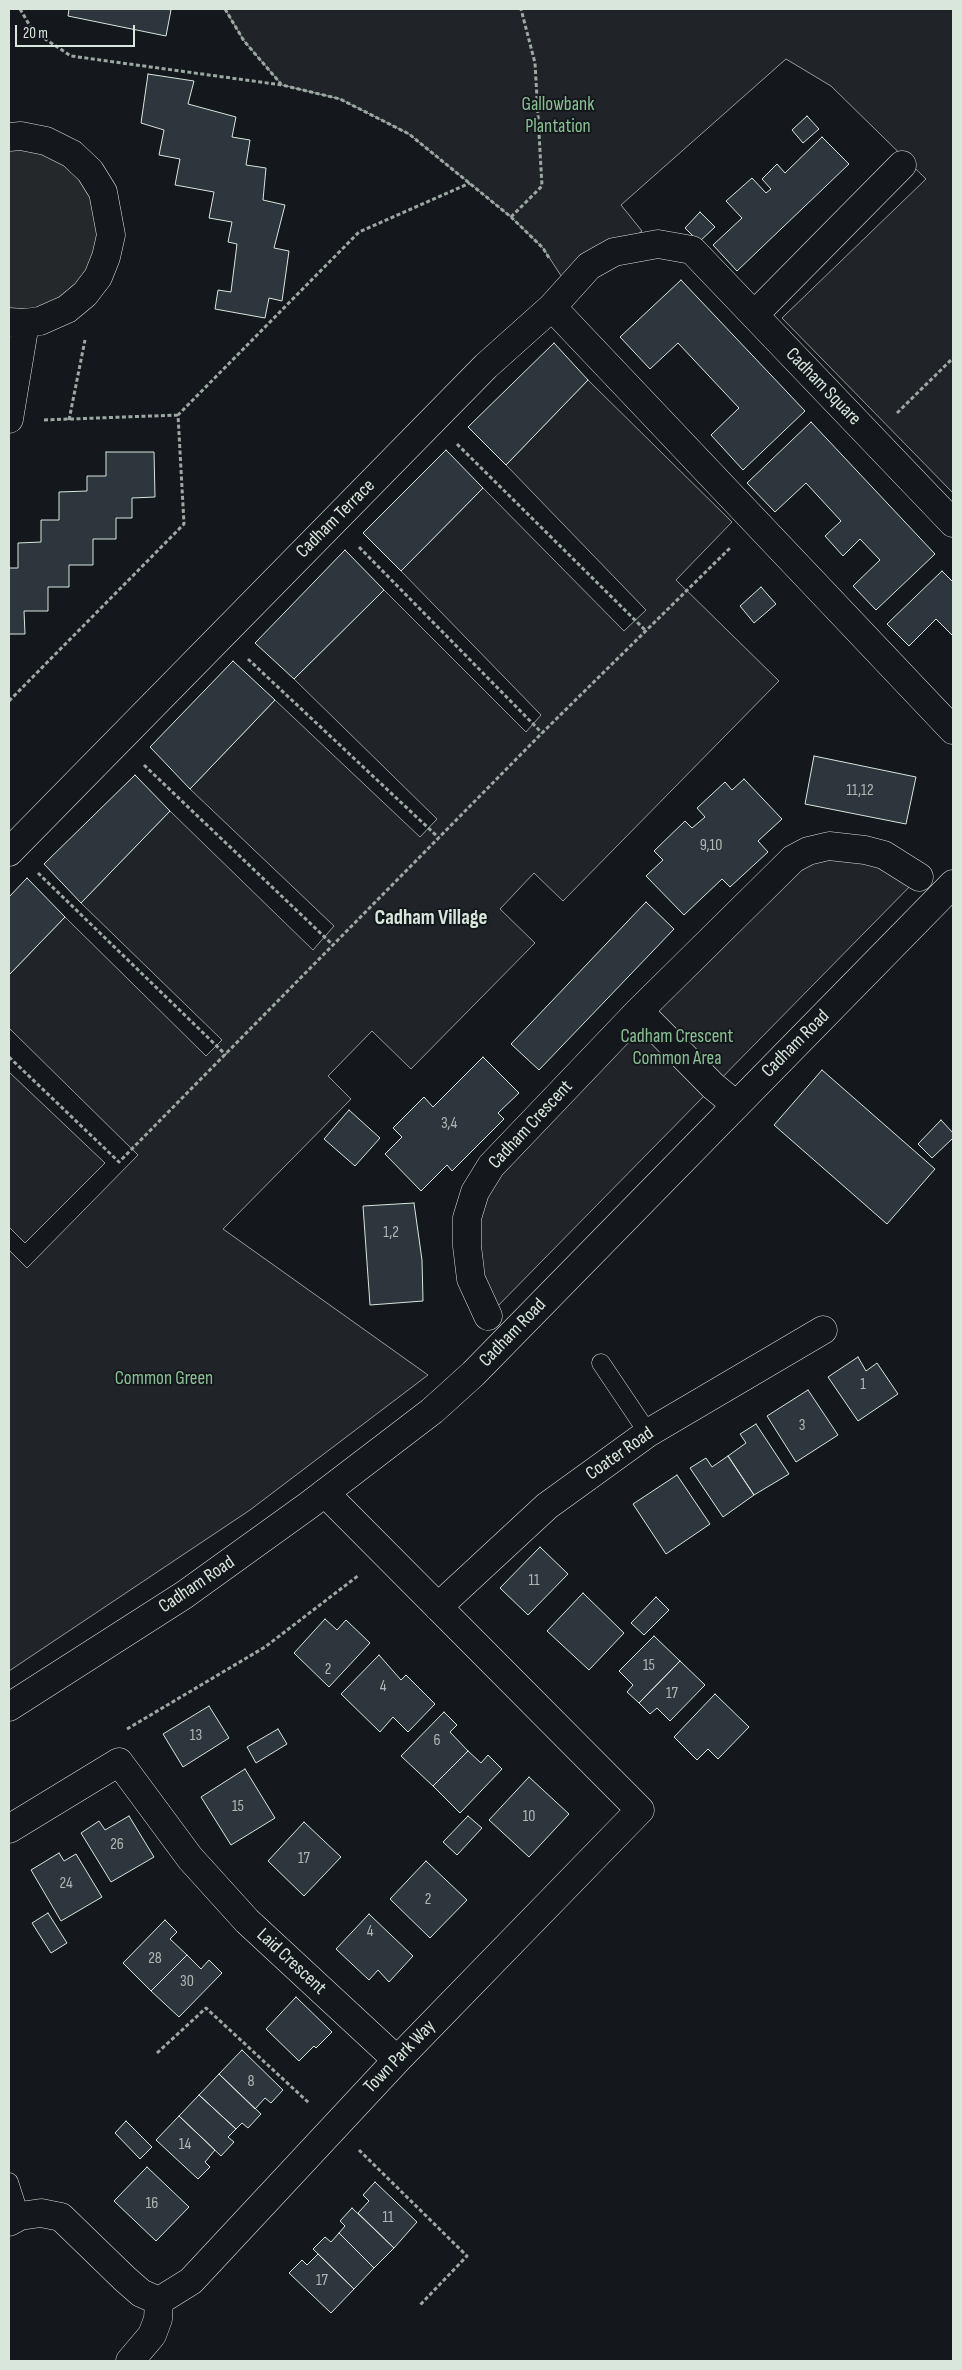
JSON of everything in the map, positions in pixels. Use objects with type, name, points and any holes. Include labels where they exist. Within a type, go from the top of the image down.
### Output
[{"type":"street","points":[[9,137],[21,136],[46,141],[72,154],[90,171],[103,192],[111,235],[106,257],[98,277],[85,294],[67,309],[40,321],[17,323],[9,419]]},
{"type":"street","points":[[754,315],[902,165]]},
{"type":"street","name":"Cadham Terrace","points":[[11,850],[486,366],[561,297],[588,266],[614,252],[658,244],[692,250]]},
{"type":"street","name":"Cadham Square","points":[[692,250],[953,523]]},
{"type":"street","points":[[561,297],[757,522],[953,730]]},
{"type":"street","name":"Cadham Crescent","points":[[488,1316],[471,1279],[467,1246],[467,1218],[475,1192],[491,1166],[639,1011],[793,859],[808,851],[828,846],[884,854],[919,877]]},
{"type":"street","name":"Cadham Road","points":[[9,1707],[184,1594],[325,1493],[432,1411],[473,1374],[953,884]]},
{"type":"street","points":[[639,1011],[713,1086],[736,1105]]},
{"type":"street","name":"Coater Road","points":[[438,1607],[547,1506],[648,1433],[823,1330]]},
{"type":"street","points":[[325,1493],[438,1607]]},
{"type":"street","name":"Town Park Way","points":[[159,2301],[191,2281],[397,2060],[640,1810],[438,1607]]},
{"type":"street","name":"Laid Crescent","points":[[9,1828],[120,1762],[190,1858],[247,1921],[397,2060]]},
{"type":"street","points":[[14,2219],[41,2212],[61,2217],[141,2293],[159,2301],[158,2319],[152,2335],[130,2361]]},
{"type":"lane","points":[[601,1363],[648,1433]]},
{"type":"lane","points":[[9,2182],[13,2189],[14,2219]]},
{"type":"path","points":[[20,9],[33,31],[71,56],[282,85],[340,99],[409,134],[470,182],[511,217],[543,248],[561,297]]},
{"type":"path","points":[[225,9],[244,41],[282,85]]},
{"type":"path","points":[[511,217],[542,186],[535,63],[520,9]]},
{"type":"path","points":[[9,419],[69,420],[178,415],[359,232],[470,182]]},
{"type":"path","points":[[69,420],[86,334]]},
{"type":"path","points":[[872,438],[953,358]]},
{"type":"path","points":[[9,701],[184,524],[178,415]]},
{"type":"path","points":[[433,420],[645,630]]},
{"type":"path","points":[[334,521],[542,733]]},
{"type":"path","points":[[9,1057],[119,1162],[542,733],[757,522]]},
{"type":"path","points":[[222,634],[439,838]]},
{"type":"path","points":[[118,740],[333,945]]},
{"type":"path","points":[[11,850],[226,1055]]},
{"type":"path","points":[[122,1732],[264,1647],[385,1554]]},
{"type":"path","points":[[158,2053],[206,2008],[335,2127],[467,2256],[420,2305]]},
{"type":"green space","name":"Gallowbank Plantation","points":[[225,9],[953,9],[953,493],[782,318],[926,179],[831,86],[786,59],[621,205],[642,231],[569,288],[543,248],[511,217],[409,134],[340,99],[282,85],[244,41]]},
{"type":"green space","name":"Common Green","points":[[588,380],[732,522],[676,580],[779,681],[563,901],[534,873],[500,909],[535,943],[411,1069],[372,1031],[328,1076],[351,1099],[223,1229],[428,1375],[250,1510],[9,1671],[9,1250],[27,1268],[138,1155],[9,1028],[9,975],[65,917],[206,1056],[222,1040],[81,903],[170,811],[313,950],[334,926],[190,789],[275,700],[420,837],[437,819],[294,679],[384,590],[526,732],[541,715],[401,571],[483,488],[624,631],[646,610],[506,465]]},
{"type":"green space","name":"Cadham Crescent Common Area","points":[[829,846],[919,877],[488,1316],[475,1192],[639,1011]]},
{"type":"green space","points":[[9,1072],[105,1163],[25,1243],[9,1227]]},
{"type":"shaded area","points":[[9,137],[72,154],[111,235],[85,294],[9,322]]},
{"type":"building","points":[[69,9],[171,10],[166,36],[68,16]]},
{"type":"building","points":[[148,74],[194,81],[188,104],[236,117],[232,137],[250,140],[246,165],[266,168],[263,200],[285,205],[274,248],[289,251],[282,301],[269,298],[265,318],[215,309],[218,290],[231,292],[237,244],[228,242],[232,222],[209,218],[214,192],[175,185],[180,159],[159,155],[164,130],[141,123]]},
{"type":"building","points":[[807,116],[819,129],[803,143],[792,130]]},
{"type":"building","points":[[822,137],[849,164],[737,271],[713,245],[742,218],[726,201],[752,178],[766,193],[771,189],[762,179],[777,164],[785,173]]},
{"type":"building","points":[[700,212],[715,227],[699,242],[685,228]]},
{"type":"building","points":[[681,280],[805,411],[743,470],[711,435],[739,408],[678,343],[650,369],[620,337]]},
{"type":"building","points":[[554,343],[588,380],[506,465],[468,427]]},
{"type":"building","points":[[811,422],[935,554],[876,610],[853,586],[880,560],[860,539],[843,556],[825,536],[841,521],[806,483],[775,512],[747,483]]},
{"type":"building","points":[[446,450],[483,488],[401,571],[363,533]]},
{"type":"building","points":[[106,452],[154,452],[155,497],[132,498],[132,518],[116,518],[116,539],[93,539],[93,565],[69,565],[69,587],[48,587],[48,611],[24,611],[25,634],[9,634],[9,568],[18,568],[18,543],[41,542],[41,520],[59,520],[59,492],[87,491],[87,476],[106,476]]},
{"type":"building","points":[[345,550],[384,590],[294,679],[255,643]]},
{"type":"building","points":[[942,571],[953,582],[953,636],[936,619],[909,646],[887,624]]},
{"type":"building","points":[[761,587],[776,604],[754,623],[740,606]]},
{"type":"building","points":[[233,661],[275,700],[190,789],[150,747]]},
{"type":"building","points":[[814,756],[916,777],[906,824],[805,804]]},
{"type":"building","points":[[135,775],[170,811],[81,903],[44,864]]},
{"type":"building","points":[[744,779],[782,819],[758,841],[768,852],[730,887],[722,879],[684,915],[646,876],[663,860],[654,851],[685,821],[692,828],[705,817],[697,808],[725,782],[732,790]]},
{"type":"building","points":[[27,878],[65,917],[9,975],[9,897]]},
{"type":"building","points":[[646,902],[674,929],[539,1070],[511,1044]]},
{"type":"building","points":[[483,1057],[519,1093],[498,1113],[504,1119],[452,1171],[447,1165],[421,1191],[385,1154],[402,1137],[393,1128],[424,1097],[433,1107]]},
{"type":"building","points":[[822,1070],[935,1169],[887,1224],[774,1125]]},
{"type":"building","points":[[349,1110],[380,1138],[355,1166],[324,1139]]},
{"type":"building","points":[[941,1120],[953,1133],[953,1138],[932,1158],[918,1144]]},
{"type":"building","points":[[414,1203],[422,1260],[423,1301],[370,1305],[363,1206]]},
{"type":"building","points":[[858,1357],[866,1371],[877,1363],[898,1394],[858,1421],[828,1377]]},
{"type":"building","points":[[808,1390],[838,1435],[796,1462],[767,1416]]},
{"type":"building","points":[[756,1424],[789,1474],[754,1495],[728,1456],[746,1443],[740,1434]]},
{"type":"building","points":[[728,1456],[754,1495],[723,1517],[690,1468],[706,1458],[712,1467]]},
{"type":"building","points":[[677,1475],[710,1524],[666,1554],[633,1504]]},
{"type":"building","points":[[540,1547],[568,1574],[528,1615],[500,1588]]},
{"type":"building","points":[[583,1593],[624,1633],[589,1670],[547,1631]]},
{"type":"building","points":[[656,1597],[669,1610],[644,1635],[631,1623]]},
{"type":"building","points":[[325,1619],[337,1630],[346,1620],[370,1643],[329,1687],[294,1653]]},
{"type":"building","points":[[654,1636],[680,1661],[639,1703],[627,1692],[633,1685],[619,1671]]},
{"type":"building","points":[[379,1655],[401,1680],[406,1675],[435,1704],[408,1732],[393,1717],[380,1732],[341,1694]]},
{"type":"building","points":[[680,1661],[705,1685],[670,1721],[657,1708],[650,1714],[639,1703]]},
{"type":"building","points":[[715,1694],[749,1727],[718,1759],[708,1749],[697,1760],[674,1737]]},
{"type":"building","points":[[209,1706],[229,1738],[183,1767],[163,1734]]},
{"type":"building","points":[[444,1712],[457,1725],[450,1732],[468,1751],[433,1786],[401,1756]]},
{"type":"building","points":[[278,1729],[287,1744],[256,1763],[247,1747]]},
{"type":"building","points":[[468,1751],[481,1763],[488,1755],[502,1769],[460,1813],[433,1786]]},
{"type":"building","points":[[245,1769],[275,1818],[231,1845],[201,1797]]},
{"type":"building","points":[[529,1777],[569,1814],[529,1857],[489,1820]]},
{"type":"building","points":[[129,1816],[154,1857],[111,1882],[81,1833],[99,1821],[105,1830]]},
{"type":"building","points":[[468,1816],[482,1828],[457,1855],[443,1842]]},
{"type":"building","points":[[304,1822],[341,1857],[304,1896],[268,1861]]},
{"type":"building","points":[[59,1853],[64,1861],[76,1854],[102,1897],[61,1921],[31,1870]]},
{"type":"building","points":[[426,1861],[467,1900],[430,1938],[390,1899]]},
{"type":"building","points":[[48,1913],[67,1943],[51,1953],[32,1923]]},
{"type":"building","points":[[369,1914],[413,1956],[389,1982],[378,1970],[369,1980],[336,1949]]},
{"type":"building","points":[[165,1920],[177,1932],[170,1939],[187,1955],[151,1991],[123,1963]]},
{"type":"building","points":[[187,1955],[201,1969],[209,1960],[222,1973],[179,2017],[151,1991]]},
{"type":"building","points":[[296,1997],[332,2032],[299,2061],[266,2029]]},
{"type":"building","points":[[242,2050],[283,2090],[271,2103],[265,2098],[255,2109],[219,2074]]},
{"type":"building","points":[[219,2074],[261,2114],[248,2128],[242,2123],[236,2129],[199,2095]]},
{"type":"building","points":[[199,2095],[236,2129],[228,2137],[234,2142],[221,2156],[179,2116]]},
{"type":"building","points":[[179,2116],[215,2150],[205,2162],[210,2167],[198,2179],[156,2140]]},
{"type":"building","points":[[126,2121],[152,2147],[140,2159],[115,2133]]},
{"type":"building","points":[[147,2167],[189,2207],[156,2241],[114,2201]]},
{"type":"building","points":[[375,2182],[417,2222],[394,2248],[358,2213],[369,2201],[363,2195]]},
{"type":"building","points":[[352,2208],[394,2248],[374,2268],[339,2233],[345,2226],[340,2221]]},
{"type":"building","points":[[339,2233],[374,2268],[354,2289],[313,2249],[325,2237],[331,2242]]},
{"type":"building","points":[[318,2254],[354,2289],[331,2313],[289,2273],[302,2260],[307,2265]]},
{"type":"district","name":"Cadham Village","points":[[431,919]]}]
